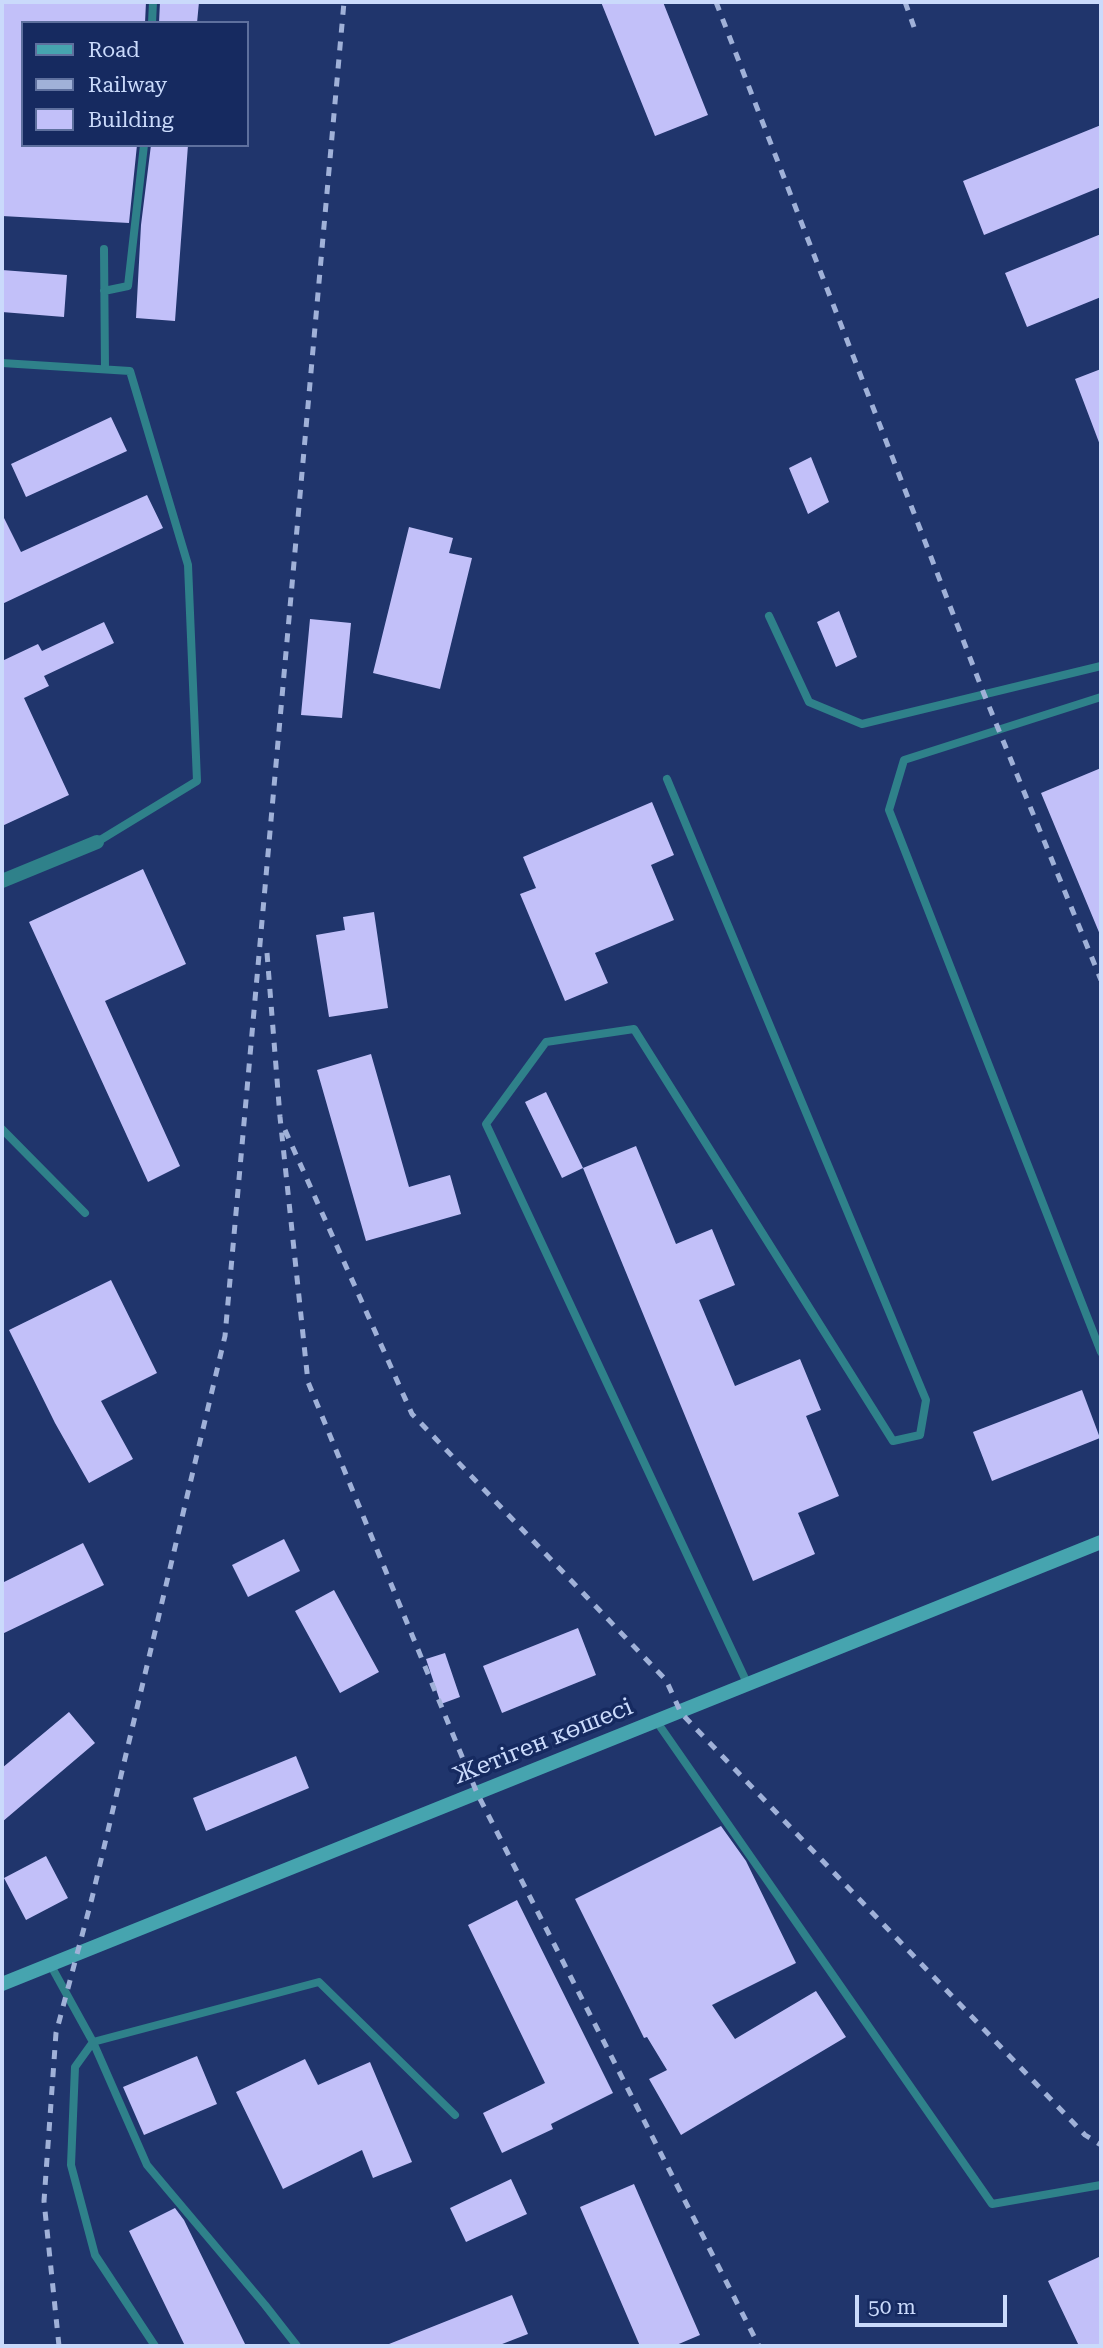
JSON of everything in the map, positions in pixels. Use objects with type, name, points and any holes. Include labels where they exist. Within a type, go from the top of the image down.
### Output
[{"type":"street","points":[[2,881],[97,842]]},
{"type":"street","name":"Жетіген көшесі","points":[[2,1984],[1101,1542]]},
{"type":"lane","points":[[152,21],[153,2]]},
{"type":"lane","points":[[104,291],[128,286],[144,147]]},
{"type":"lane","points":[[104,248],[105,369]]},
{"type":"lane","points":[[2,363],[130,371],[188,565],[197,780],[97,842]]},
{"type":"lane","points":[[769,616],[809,702],[862,724],[1101,666]]},
{"type":"lane","points":[[1101,697],[904,760],[889,810],[1101,1352]]},
{"type":"lane","points":[[667,779],[926,1400],[920,1435],[892,1441],[634,1029],[546,1042],[486,1124],[748,1685]]},
{"type":"lane","points":[[2,1129],[85,1213]]},
{"type":"lane","points":[[657,1722],[992,2204],[1101,2185]]},
{"type":"lane","points":[[50,1964],[93,2042],[148,2165],[297,2346]]},
{"type":"lane","points":[[155,2346],[94,2255],[71,2165],[75,2067],[93,2042],[319,1982],[455,2115]]},
{"type":"building","points":[[2,2],[146,2],[145,21],[21,21],[21,147],[137,147],[129,223],[2,216]]},
{"type":"building","points":[[160,2],[199,2],[197,21],[159,21]]},
{"type":"building","points":[[601,2],[663,2],[708,115],[655,136]]},
{"type":"building","points":[[1101,125],[1101,187],[984,235],[963,181]]},
{"type":"building","points":[[151,147],[188,147],[175,321],[136,318],[141,225]]},
{"type":"building","points":[[1101,234],[1101,297],[1027,327],[1005,273]]},
{"type":"building","points":[[2,270],[67,275],[64,317],[2,312]]},
{"type":"building","points":[[1101,369],[1101,445],[1100,445],[1075,379]]},
{"type":"building","points":[[111,417],[127,451],[26,497],[11,464]]},
{"type":"building","points":[[811,457],[829,502],[808,514],[789,468]]},
{"type":"building","points":[[147,495],[163,528],[2,604],[2,514],[21,552]]},
{"type":"building","points":[[409,527],[453,538],[449,553],[472,558],[440,689],[373,673]]},
{"type":"building","points":[[839,611],[857,657],[836,667],[817,622]]},
{"type":"building","points":[[310,619],[351,623],[342,718],[301,715]]},
{"type":"building","points":[[104,622],[114,643],[44,676],[49,686],[24,698],[69,795],[2,826],[2,661],[38,644],[42,651]]},
{"type":"building","points":[[1101,768],[1101,937],[1041,793]]},
{"type":"building","points":[[652,802],[674,855],[651,865],[674,920],[595,953],[608,983],[565,1001],[520,894],[536,888],[523,857]]},
{"type":"building","points":[[143,869],[186,964],[105,1001],[180,1166],[148,1182],[29,922]]},
{"type":"building","points":[[374,912],[388,1008],[329,1017],[316,935],[345,930],[343,917]]},
{"type":"building","points":[[371,1054],[409,1187],[450,1175],[461,1214],[366,1241],[317,1070]]},
{"type":"building","points":[[546,1092],[583,1168],[562,1178],[525,1102]]},
{"type":"building","points":[[636,1146],[676,1244],[712,1229],[735,1285],[699,1300],[735,1386],[800,1359],[821,1410],[806,1416],[839,1496],[798,1513],[815,1554],[753,1581],[583,1168]]},
{"type":"building","points":[[111,1280],[157,1373],[101,1401],[133,1459],[89,1483],[55,1423],[9,1330]]},
{"type":"building","points":[[1082,1390],[1100,1438],[992,1481],[973,1432]]},
{"type":"building","points":[[284,1539],[300,1571],[248,1597],[232,1565]]},
{"type":"building","points":[[83,1543],[104,1585],[2,1634],[2,1583]]},
{"type":"building","points":[[334,1590],[379,1672],[340,1693],[295,1611]]},
{"type":"building","points":[[578,1628],[596,1675],[502,1713],[483,1666]]},
{"type":"building","points":[[445,1653],[460,1697],[441,1704],[426,1659]]},
{"type":"building","points":[[69,1712],[95,1743],[2,1822],[2,1768]]},
{"type":"building","points":[[296,1756],[309,1788],[206,1831],[193,1798]]},
{"type":"building","points":[[721,1826],[746,1861],[796,1963],[712,2005],[735,2039],[816,1991],[846,2037],[681,2135],[649,2079],[667,2070],[647,2037],[644,2038],[575,1899]]},
{"type":"building","points":[[46,1856],[68,1898],[26,1920],[4,1878]]},
{"type":"building","points":[[517,1900],[613,2093],[551,2124],[553,2129],[502,2153],[483,2113],[545,2083],[468,1925]]},
{"type":"building","points":[[197,2056],[217,2104],[144,2135],[123,2087]]},
{"type":"building","points":[[305,2059],[318,2085],[370,2062],[412,2162],[373,2178],[362,2150],[283,2189],[236,2092]]},
{"type":"building","points":[[511,2179],[527,2214],[466,2242],[450,2208]]},
{"type":"building","points":[[634,2184],[700,2335],[674,2346],[640,2346],[580,2207]]},
{"type":"building","points":[[175,2208],[184,2220],[246,2346],[185,2346],[129,2231]]},
{"type":"building","points":[[1101,2256],[1101,2346],[1079,2346],[1048,2281]]},
{"type":"building","points":[[512,2295],[528,2334],[497,2346],[384,2346]]},
{"type":"railway","points":[[59,2346],[44,2201],[56,2033],[92,1898],[225,1336],[344,2]]},
{"type":"railway","points":[[716,2],[984,694],[1101,980]]},
{"type":"railway","points":[[905,2],[914,27]]},
{"type":"railway","points":[[267,953],[280,1117],[308,1382],[477,1793],[759,2346]]},
{"type":"railway","points":[[285,1130],[412,1414],[666,1680],[681,1713],[1085,2135],[1101,2145]]}]
